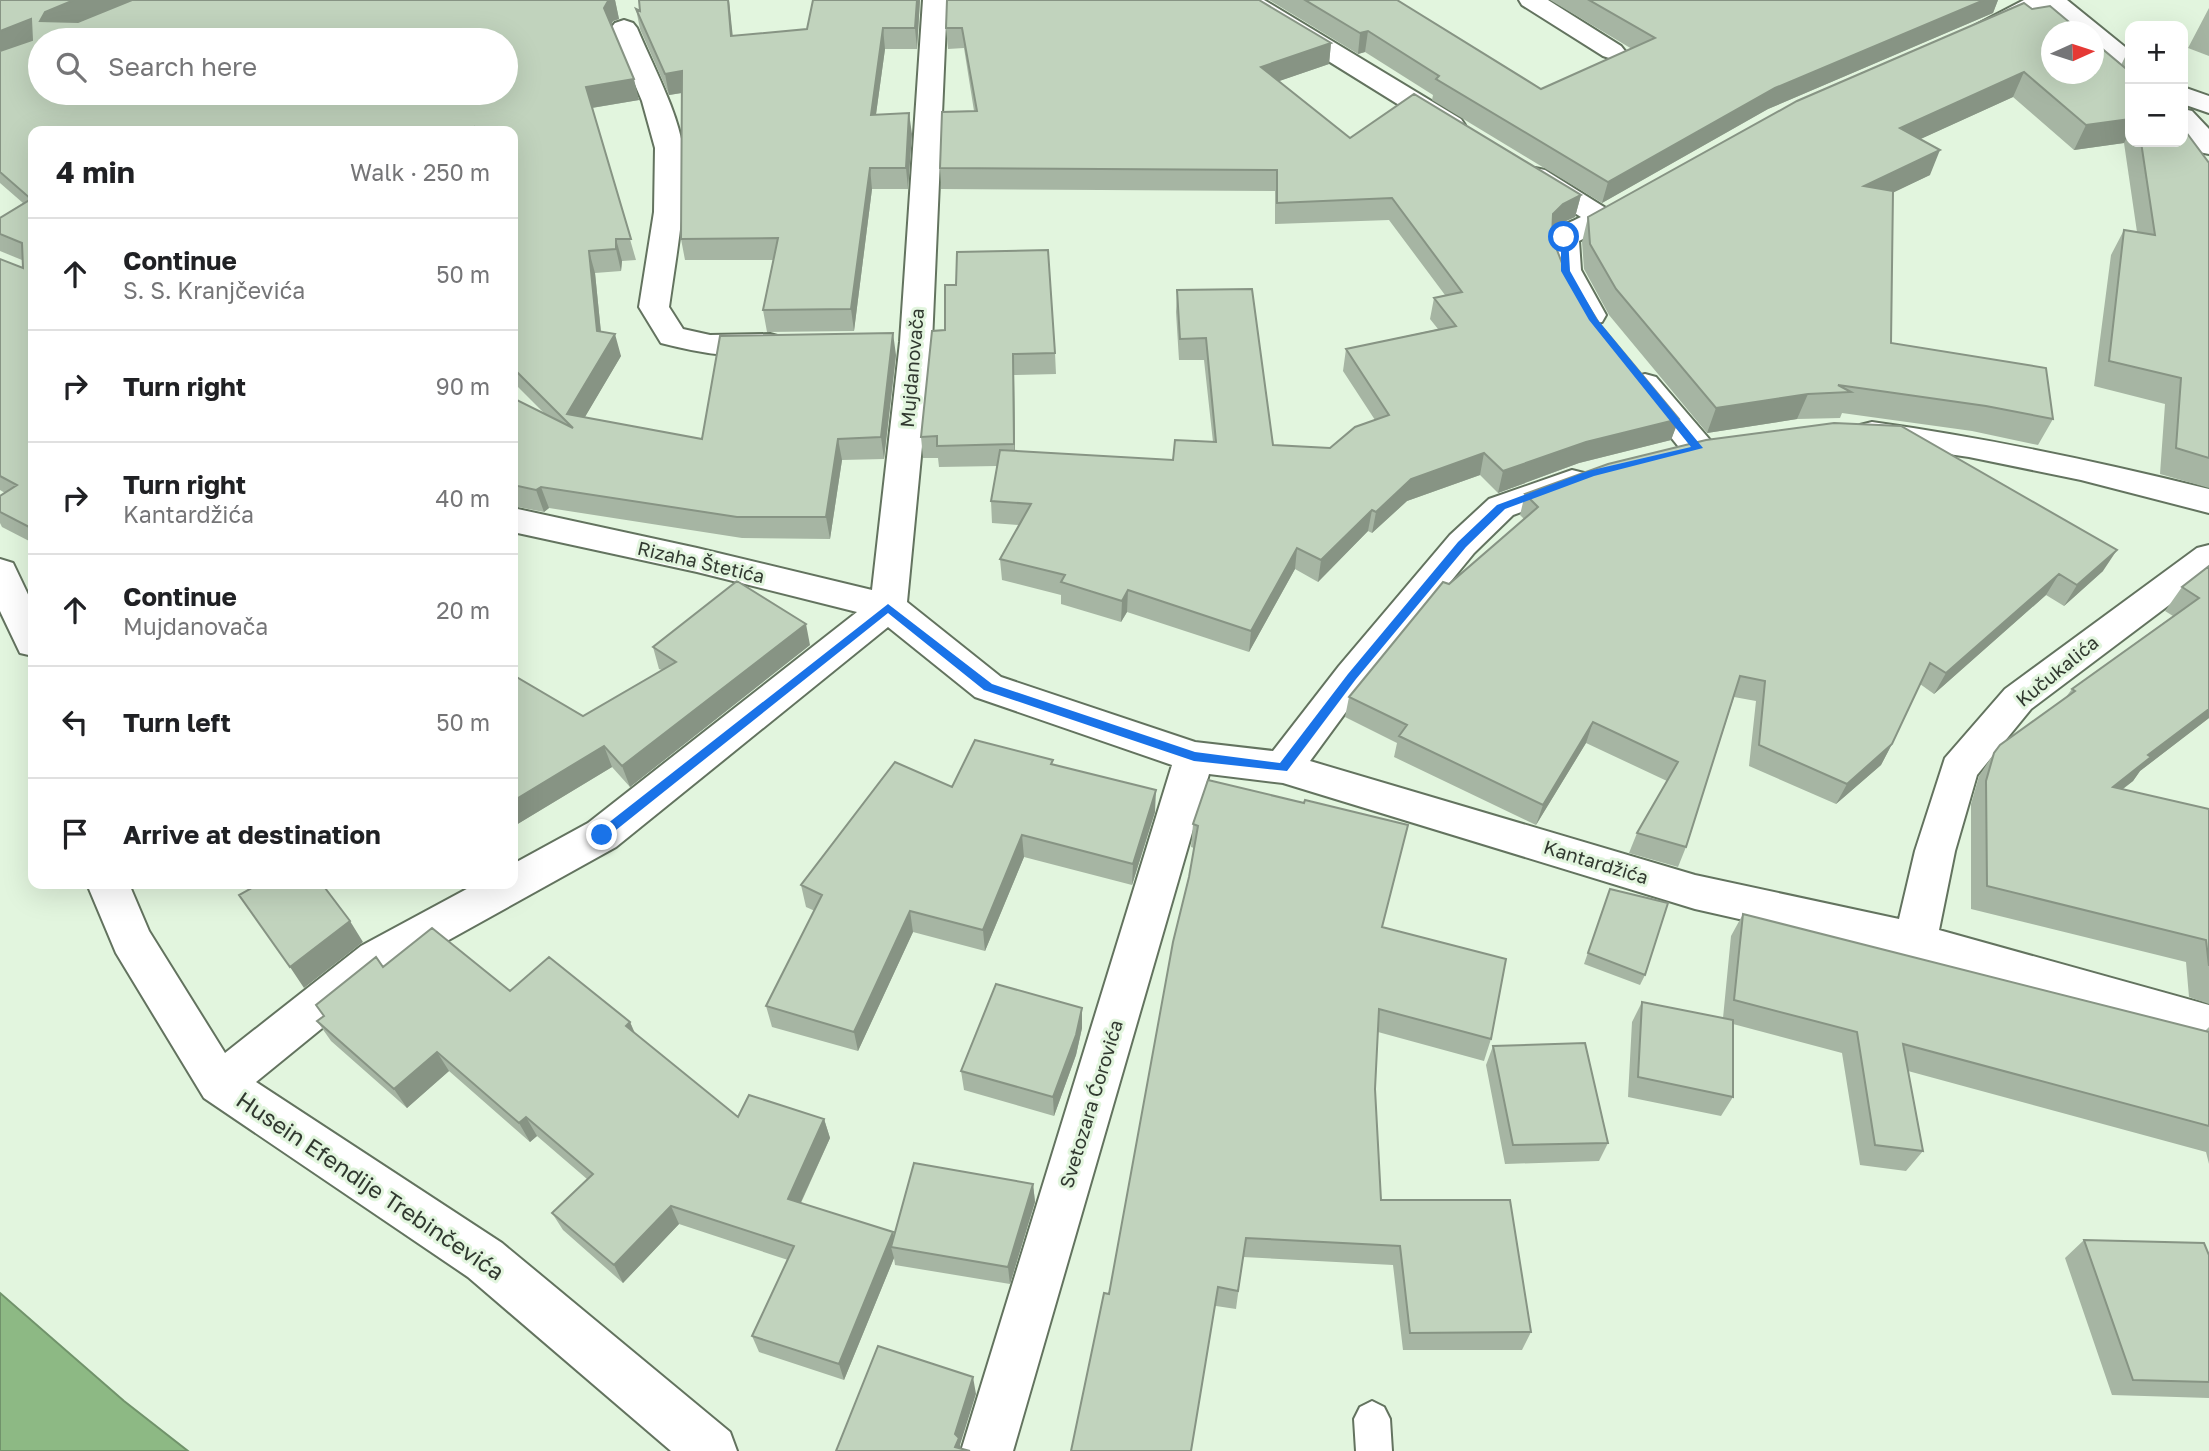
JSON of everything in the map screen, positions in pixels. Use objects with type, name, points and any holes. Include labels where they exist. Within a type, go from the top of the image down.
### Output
[{"type":"street","name":"Mujdanovača","points":[[888,607],[902,342],[935,0]]},
{"type":"street","points":[[1247,0],[1472,138]]},
{"type":"street","points":[[1531,0],[1612,51]]},
{"type":"street","points":[[1960,41],[2043,0]]},
{"type":"street","points":[[2052,0],[2079,21]]},
{"type":"street","points":[[624,28],[655,101],[669,148],[668,212],[654,307],[672,336],[710,345],[793,344]]},
{"type":"street","points":[[2104,42],[2125,60]]},
{"type":"street","points":[[2188,97],[2209,105]]},
{"type":"street","points":[[2188,123],[2209,146]]},
{"type":"street","points":[[1507,160],[1613,211],[1564,237],[1566,271],[1594,320],[1620,352],[1711,446],[1658,458]]},
{"type":"street","points":[[1839,431],[1892,434],[1969,446],[2081,469],[2209,502]]},
{"type":"street","points":[[1283,768],[1352,677],[1462,544],[1501,507],[1605,470]]},
{"type":"street","name":"Rizaha Štetića","points":[[518,521],[697,560],[888,607]]},
{"type":"street","name":"Kučukalića","points":[[1915,942],[1935,851],[1959,769],[2018,699],[2209,556]]},
{"type":"street","points":[[0,572],[28,632]]},
{"type":"street","name":"Kantardžića","points":[[888,607],[988,687],[1194,757],[1283,768],[1695,892],[1915,942],[2209,1024]]},
{"type":"street","name":"Husein Efendije Trebinčevića","points":[[518,881],[602,835],[888,607]]},
{"type":"street","name":"Svetozara Ćorovića","points":[[988,1451],[1194,757]]},
{"type":"street","name":"Husein Efendije Trebinčevića","points":[[110,889],[131,940],[220,1084],[485,1260],[711,1451]]},
{"type":"street","name":"Husein Efendije Trebinčevića","points":[[220,1084],[376,959],[504,889]]},
{"type":"shaded area","points":[[0,1293],[124,1401],[188,1451],[0,1451]]},
{"type":"building","points":[[0,0],[74,0],[45,12],[40,21],[78,22],[132,0],[610,0],[604,8],[634,79],[586,87],[631,239],[616,239],[616,249],[589,251],[597,331],[615,334],[567,414],[702,439],[720,336],[893,333],[881,437],[838,439],[826,517],[737,517],[541,487],[536,490],[518,486],[518,400],[573,428],[518,373],[518,126],[28,126],[28,196],[0,172],[0,51],[28,41],[28,105],[518,105],[518,28],[31,28],[31,19],[0,31]]},
{"type":"building","points":[[639,0],[728,0],[731,36],[807,29],[813,0],[917,0],[915,28],[883,28],[871,115],[909,113],[906,168],[870,168],[851,309],[763,310],[778,238],[681,239],[682,71],[665,74],[636,9],[640,11]]},
{"type":"building","points":[[947,0],[1259,0],[1331,43],[1261,67],[1350,138],[1414,94],[1581,195],[1563,204],[1553,214],[1552,237],[1562,263],[1599,323],[1679,419],[1586,442],[1503,471],[1484,453],[1411,479],[1376,512],[1372,510],[1321,560],[1297,548],[1251,631],[1128,590],[1122,601],[1061,582],[1065,575],[1000,559],[1031,504],[991,501],[1000,450],[1173,460],[1175,440],[1216,442],[1206,338],[1180,339],[1177,290],[1252,289],[1273,445],[1330,448],[1355,427],[1389,415],[1346,349],[1456,326],[1434,298],[1462,292],[1392,198],[1277,203],[1277,170],[940,168],[942,112],[977,111],[962,28],[946,28]]},
{"type":"building","points":[[1305,0],[1397,0],[1541,89],[1655,38],[1589,0],[1984,0],[1775,88],[1608,182],[1436,79],[1439,76],[1368,31],[1360,33]]},
{"type":"building","points":[[2024,3],[2032,9],[2050,6],[2068,21],[2041,21],[2041,84],[2104,84],[2104,50],[2125,68],[2125,120],[2086,125],[2024,72],[1900,128],[1940,150],[1864,186],[1893,191],[1891,343],[2046,368],[2053,419],[1986,406],[1838,385],[1851,392],[1808,394],[1716,408],[1616,289],[1590,244],[1588,217],[1797,101]]},
{"type":"building","points":[[2188,135],[2209,163],[2209,458],[2176,448],[2181,378],[2109,361],[2124,230],[2155,235],[2142,147],[2188,147]]},
{"type":"building","points":[[28,201],[28,526],[0,512],[0,496],[17,485],[0,476],[0,259],[23,268],[22,243],[0,234],[0,218]]},
{"type":"building","points":[[1048,250],[1055,353],[1013,354],[1014,444],[937,446],[937,436],[921,437],[932,331],[945,330],[945,285],[956,285],[957,252]]},
{"type":"building","points":[[1834,423],[1901,426],[2117,550],[2077,585],[2059,574],[1946,673],[1930,663],[1892,744],[1847,784],[1759,745],[1765,681],[1740,676],[1686,847],[1637,833],[1678,762],[1593,722],[1543,805],[1399,736],[1407,725],[1349,697],[1443,582],[1449,584],[1538,507],[1525,494],[1608,464],[1706,440]]},
{"type":"building","points":[[2209,566],[2209,709],[2148,755],[2151,757],[2113,787],[2209,809],[2209,966],[2206,940],[1987,886],[1986,781],[1994,753],[2000,745],[2075,691],[2072,689],[2199,598],[2182,587]]},
{"type":"building","points":[[737,581],[806,624],[622,766],[604,746],[518,798],[518,678],[583,716],[676,662],[653,647]]},
{"type":"building","points":[[975,740],[1053,760],[1051,764],[1156,790],[1133,864],[1022,835],[983,930],[910,911],[854,1032],[766,1006],[822,895],[801,885],[895,762],[952,787]]},
{"type":"building","points":[[1208,780],[1408,825],[1382,927],[1506,959],[1491,1039],[1379,1009],[1375,1089],[1381,1200],[1510,1200],[1531,1332],[1410,1333],[1400,1246],[1246,1238],[1238,1291],[1218,1287],[1191,1451],[1071,1451],[1104,1293],[1109,1294],[1173,942],[1189,877],[1198,826],[1193,824]]},
{"type":"building","points":[[250,889],[326,889],[350,921],[290,967],[239,895]]},
{"type":"building","points":[[1610,889],[1668,903],[1645,975],[1588,953]]},
{"type":"building","points":[[1743,914],[2209,1032],[2209,1126],[1903,1044],[1923,1151],[1875,1145],[1857,1032],[1734,1000]]},
{"type":"building","points":[[432,928],[510,991],[549,957],[630,1022],[626,1026],[738,1117],[749,1095],[824,1119],[788,1199],[893,1232],[839,1364],[752,1336],[794,1246],[671,1206],[614,1265],[552,1213],[593,1174],[526,1117],[519,1123],[437,1052],[394,1089],[317,1021],[324,1016],[316,1005],[376,957],[383,967]]},
{"type":"building","points":[[996,984],[1082,1008],[1076,1035],[1053,1097],[961,1071]]},
{"type":"building","points":[[1642,1002],[1733,1020],[1733,1097],[1638,1077]]},
{"type":"building","points":[[1585,1043],[1608,1143],[1513,1145],[1493,1046]]},
{"type":"building","points":[[914,1163],[1033,1184],[1008,1267],[891,1247]]},
{"type":"building","points":[[2084,1240],[2204,1243],[2209,1255],[2209,1382],[2133,1380]]},
{"type":"building","points":[[878,1346],[973,1377],[955,1434],[959,1438],[955,1447],[970,1451],[836,1451]]},
{"type":"route","points":[[602,835],[888,607],[988,687],[1194,757],[1283,768],[1352,677],[1462,544],[1501,507],[1592,474],[1698,448],[1594,320],[1566,271],[1564,237]]}]
